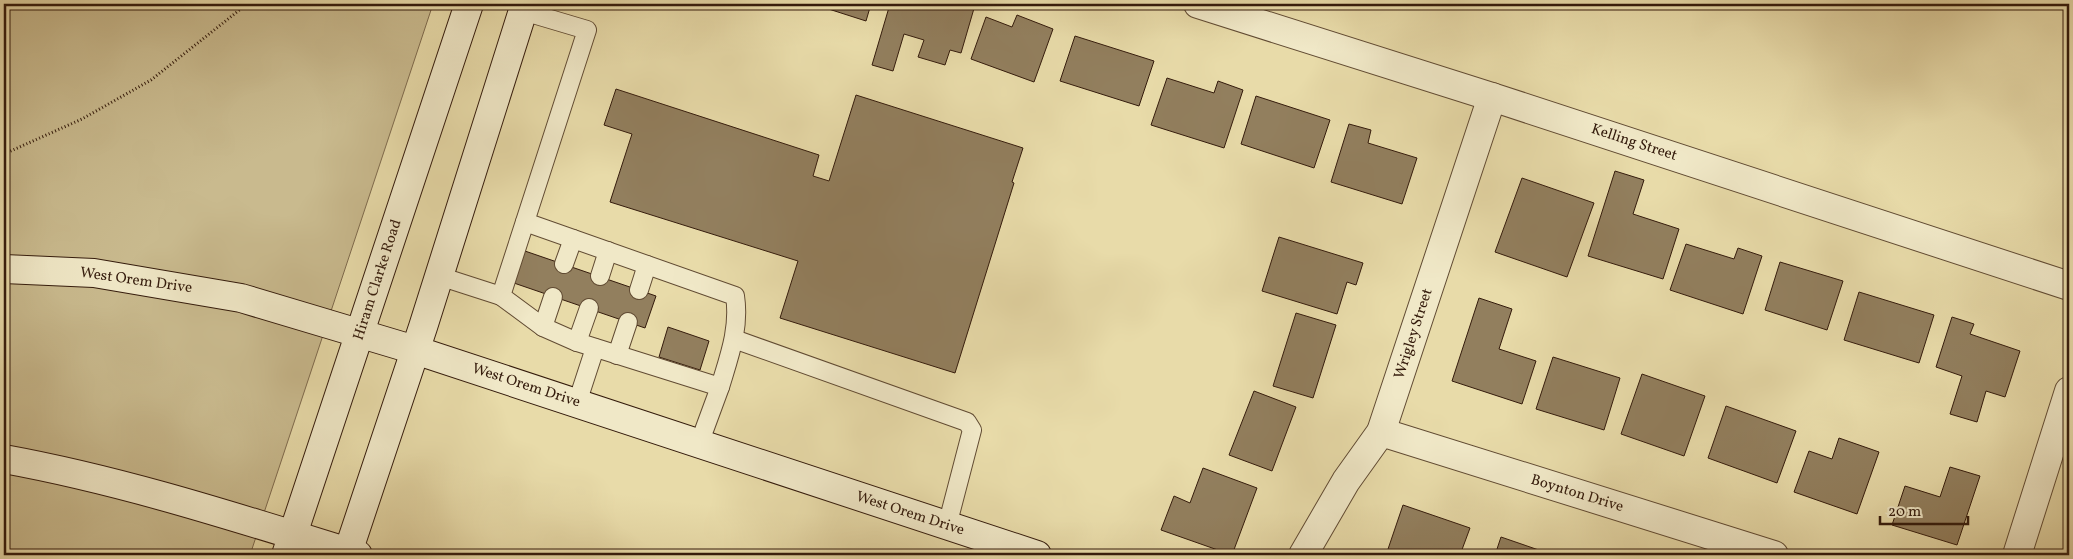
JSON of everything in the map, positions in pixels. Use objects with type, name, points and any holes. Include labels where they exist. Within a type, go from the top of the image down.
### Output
[{"type":"main road","name":"Hiram Clarke Road","points":[[290,545],[469,4]]},
{"type":"main road","name":"Kelling Street","points":[[1198,4],[1492,97],[2069,286]]},
{"type":"main road","points":[[4,460],[57,469],[185,502],[290,545],[351,554],[524,7]]},
{"type":"main road","name":"Wrigley Street","points":[[1303,555],[1346,481],[1381,432],[1492,97]]},
{"type":"main road","name":"West Orem Drive","points":[[4,269],[94,273],[241,298],[415,350],[1037,555]]},
{"type":"main road","points":[[2017,555],[2069,391]]},
{"type":"main road","name":"Boynton Drive","points":[[1381,432],[1774,555]]},
{"type":"lane","points":[[501,296],[587,30],[524,7]]},
{"type":"lane","points":[[525,222],[735,296],[738,314],[734,339],[720,387],[699,444]]},
{"type":"lane","points":[[564,264],[573,239]]},
{"type":"lane","points":[[600,276],[608,251]]},
{"type":"lane","points":[[639,290],[647,265]]},
{"type":"lane","points":[[439,276],[501,296],[543,327],[578,342],[720,387]]},
{"type":"lane","points":[[543,327],[553,297]]},
{"type":"lane","points":[[578,342],[589,308]]},
{"type":"lane","points":[[617,355],[628,322]]},
{"type":"lane","points":[[734,339],[967,422],[972,430],[947,526]]},
{"type":"lane","points":[[576,403],[595,348]]},
{"type":"path","points":[[4,154],[82,119],[151,80],[247,4]]},
{"type":"shaded area","points":[[4,4],[433,4],[250,555],[4,555]]},
{"type":"building","points":[[813,4],[871,4],[866,21]]},
{"type":"building","points":[[890,4],[975,5],[961,53],[950,50],[945,65],[918,57],[924,40],[904,34],[893,71],[872,65]]},
{"type":"building","points":[[1017,15],[1053,29],[1034,82],[971,59],[986,17],[1012,27]]},
{"type":"building","points":[[1075,36],[1154,61],[1139,106],[1060,81]]},
{"type":"building","points":[[1167,78],[1214,93],[1218,81],[1243,90],[1224,148],[1151,125]]},
{"type":"building","points":[[616,89],[819,155],[813,176],[829,181],[856,95],[1023,148],[1012,182],[1014,183],[955,373],[780,318],[798,261],[610,202],[632,134],[604,125]]},
{"type":"building","points":[[1256,96],[1330,120],[1314,168],[1241,144]]},
{"type":"building","points":[[1349,124],[1371,130],[1368,143],[1417,158],[1402,204],[1331,182]]},
{"type":"building","points":[[1615,171],[1644,180],[1633,214],[1679,229],[1663,279],[1588,256]]},
{"type":"building","points":[[1522,178],[1594,203],[1567,277],[1495,252]]},
{"type":"building","points":[[1279,237],[1363,263],[1356,285],[1347,282],[1337,314],[1262,291]]},
{"type":"building","points":[[1686,244],[1734,259],[1738,248],[1762,256],[1743,314],[1670,290]]},
{"type":"building","points":[[522,250],[656,296],[645,328],[511,282]]},
{"type":"building","points":[[1780,262],[1843,281],[1827,330],[1765,310]]},
{"type":"building","points":[[1859,292],[1934,315],[1919,363],[1844,340]]},
{"type":"building","points":[[1479,298],[1512,309],[1499,349],[1536,361],[1522,404],[1452,381]]},
{"type":"building","points":[[1296,313],[1336,325],[1313,398],[1273,386]]},
{"type":"building","points":[[1952,317],[1974,324],[1970,334],[2020,351],[2005,397],[1986,391],[1977,422],[1950,414],[1962,376],[1936,367]]},
{"type":"building","points":[[668,327],[709,341],[700,370],[659,357]]},
{"type":"building","points":[[1553,357],[1620,378],[1604,430],[1536,409]]},
{"type":"building","points":[[1642,374],[1705,396],[1684,456],[1621,434]]},
{"type":"building","points":[[1254,391],[1296,407],[1272,471],[1229,455]]},
{"type":"building","points":[[1726,406],[1796,431],[1777,483],[1708,458]]},
{"type":"building","points":[[1839,438],[1879,452],[1857,514],[1794,492],[1809,451],[1832,459]]},
{"type":"building","points":[[1950,467],[1980,476],[1957,545],[1892,525],[1905,486],[1940,497]]},
{"type":"building","points":[[1203,468],[1257,488],[1232,555],[1161,530],[1174,496],[1190,503]]},
{"type":"building","points":[[1403,505],[1470,528],[1460,555],[1386,555]]},
{"type":"building","points":[[1501,537],[1530,547],[1553,555],[1495,555]]}]
